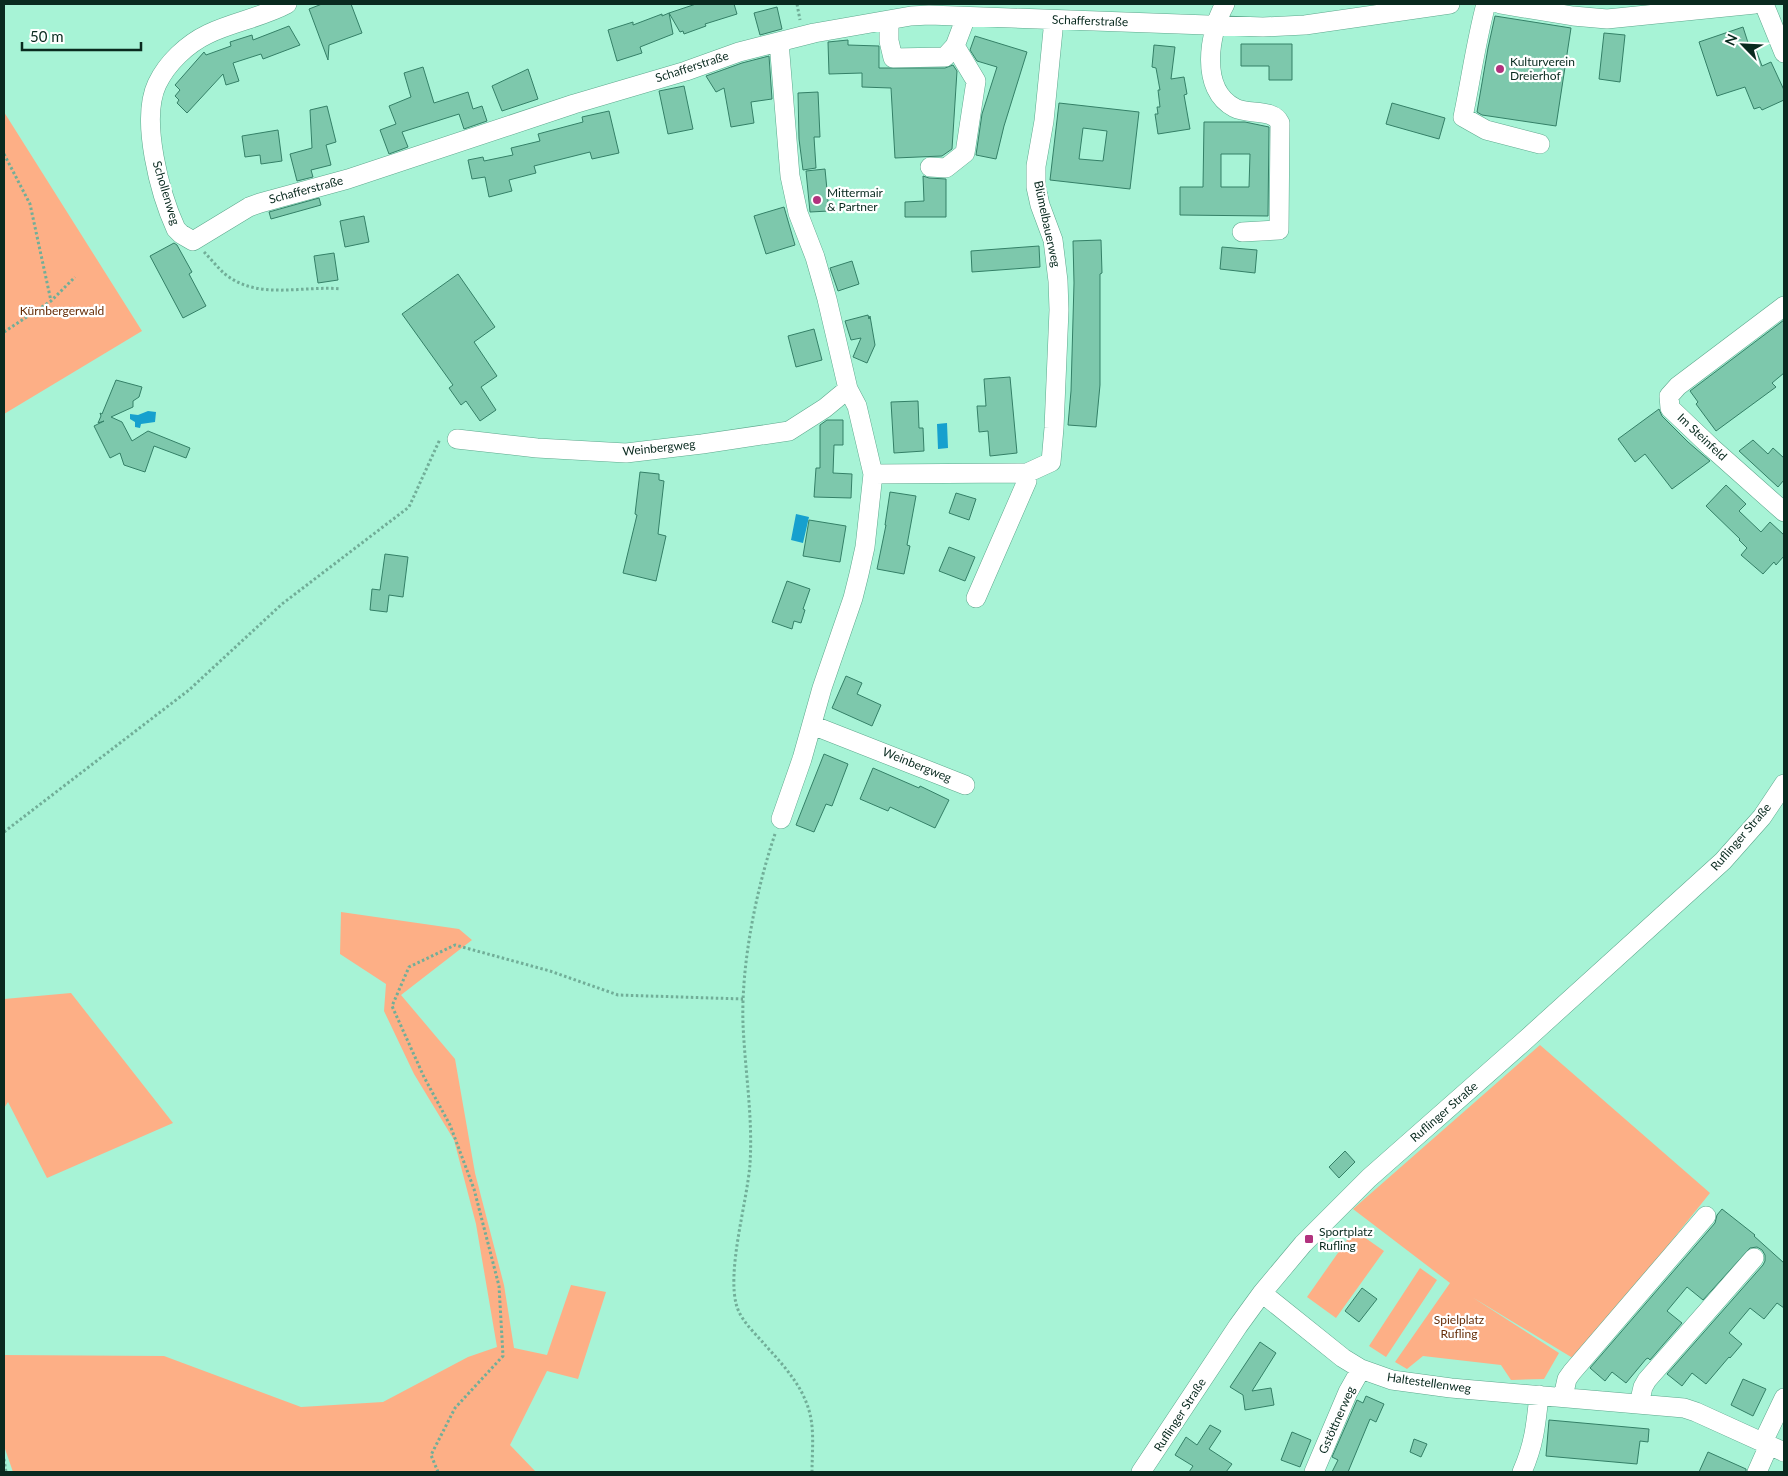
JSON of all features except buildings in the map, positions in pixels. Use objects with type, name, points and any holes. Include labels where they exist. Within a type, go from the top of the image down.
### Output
[{"type":"street","name":"Schollenweg","points":[[194,240],[181,234],[176,229],[157,175],[151,120],[153,95],[157,84],[165,70],[176,57],[207,34],[287,4]]},
{"type":"street","points":[[1225,4],[1215,26],[1210,64],[1216,89],[1233,108],[1243,112],[1272,114],[1277,117],[1280,123],[1279,230],[1242,232]]},
{"type":"street","name":"Schafferstraße","points":[[194,240],[260,203],[348,179],[574,104],[686,72],[739,52],[822,32],[920,16],[1263,27],[1304,25],[1450,4]]},
{"type":"street","points":[[1486,4],[1462,117],[1486,130],[1540,144]]},
{"type":"street","points":[[1500,4],[1537,7],[1607,19],[1754,4]]},
{"type":"street","points":[[1764,4],[1784,52]]},
{"type":"street","points":[[889,20],[889,41],[893,58],[945,57],[955,46],[966,17]]},
{"type":"street","name":"Blümelbauerweg","points":[[874,474],[1027,473],[1051,462],[1059,310],[1058,281],[1053,240],[1040,205],[1036,187],[1036,166],[1044,121],[1054,20]]},
{"type":"street","points":[[778,42],[790,176],[798,213],[815,257],[848,388],[857,406],[874,474],[866,547],[860,574],[822,688],[802,759],[781,819]]},
{"type":"street","points":[[930,167],[946,168],[965,153],[976,81],[955,46]]},
{"type":"street","name":"Im Steinfeld","points":[[1784,306],[1678,386],[1669,396],[1670,408],[1784,512]]},
{"type":"street","name":"Weinbergweg","points":[[449,439],[537,448],[626,453],[702,444],[789,431],[825,408],[848,388]]},
{"type":"street","points":[[976,598],[1027,481],[1027,473]]},
{"type":"street","name":"Weinbergweg","points":[[812,725],[965,785]]},
{"type":"street","name":"Ruflinger Straße","points":[[1141,1472],[1238,1326],[1262,1293],[1303,1244],[1359,1188],[1723,861],[1782,791]]},
{"type":"street","points":[[1563,1397],[1567,1379],[1572,1372],[1706,1216]]},
{"type":"street","points":[[1640,1404],[1643,1387],[1647,1380],[1754,1258]]},
{"type":"street","name":"Haltestellenweg","points":[[1262,1293],[1343,1358],[1360,1369],[1392,1380],[1451,1388],[1684,1408],[1772,1446]]},
{"type":"street","name":"Gstöttnerweg","points":[[1314,1472],[1348,1392],[1360,1369]]},
{"type":"street","points":[[1522,1472],[1531,1451],[1535,1435],[1539,1395]]},
{"type":"street","points":[[1757,1472],[1772,1446],[1784,1398]]},
{"type":"path","points":[[4,154],[30,204],[51,301]]},
{"type":"path","points":[[194,240],[225,274],[241,284],[269,290],[341,289]]},
{"type":"path","points":[[4,332],[51,301],[75,276]]},
{"type":"path","points":[[4,832],[189,690],[282,604],[409,507],[449,439]]},
{"type":"path","points":[[781,819],[772,844],[757,905],[743,999],[751,1138],[746,1190],[736,1256],[734,1295],[744,1320],[788,1371],[804,1399],[811,1420],[812,1472]]},
{"type":"path","points":[[438,1472],[431,1455],[455,1408],[503,1356],[499,1286],[474,1189],[450,1125],[424,1077],[392,1006],[409,967],[455,944],[550,971],[618,995],[743,999]]},
{"type":"path","points":[[4,1459],[6,1472]]},
{"type":"green space","name":"Kürnbergerwald","points":[[4,112],[142,331],[4,414]]},
{"type":"green space","points":[[341,912],[459,929],[472,940],[401,995],[455,1059],[475,1173],[504,1285],[514,1348],[547,1355],[571,1285],[606,1292],[578,1379],[547,1371],[510,1445],[536,1472],[13,1472],[4,1446],[4,1355],[164,1356],[301,1407],[383,1402],[468,1357],[497,1347],[476,1224],[454,1140],[414,1074],[384,1011],[386,984],[340,954]]},
{"type":"green space","points":[[71,993],[173,1123],[47,1178],[8,1102],[4,1108],[4,999]]},
{"type":"green space","name":"Spielplatz Rufling","points":[[1540,1045],[1710,1193],[1576,1360],[1472,1297],[1559,1353],[1544,1379],[1511,1380],[1501,1365],[1423,1356],[1407,1369],[1395,1362],[1450,1283],[1353,1209]]},
{"type":"green space","points":[[1354,1230],[1384,1251],[1336,1318],[1307,1297]]},
{"type":"green space","points":[[1420,1268],[1437,1280],[1386,1357],[1369,1346]]},
{"type":"water","points":[[148,411],[156,412],[155,422],[141,424],[140,428],[135,427],[135,422],[130,419],[130,414],[138,415]]},
{"type":"water","points":[[947,423],[948,448],[938,449],[937,424]]},
{"type":"water","points":[[796,514],[809,517],[803,543],[791,540]]},
{"type":"place","name":"Kulturverein Dreierhof","points":[[1500,69]]},
{"type":"place","name":"Mittermair & Partner","points":[[817,200]]},
{"type":"place","name":"Sportplatz Rufling","points":[[1309,1239]]}]
